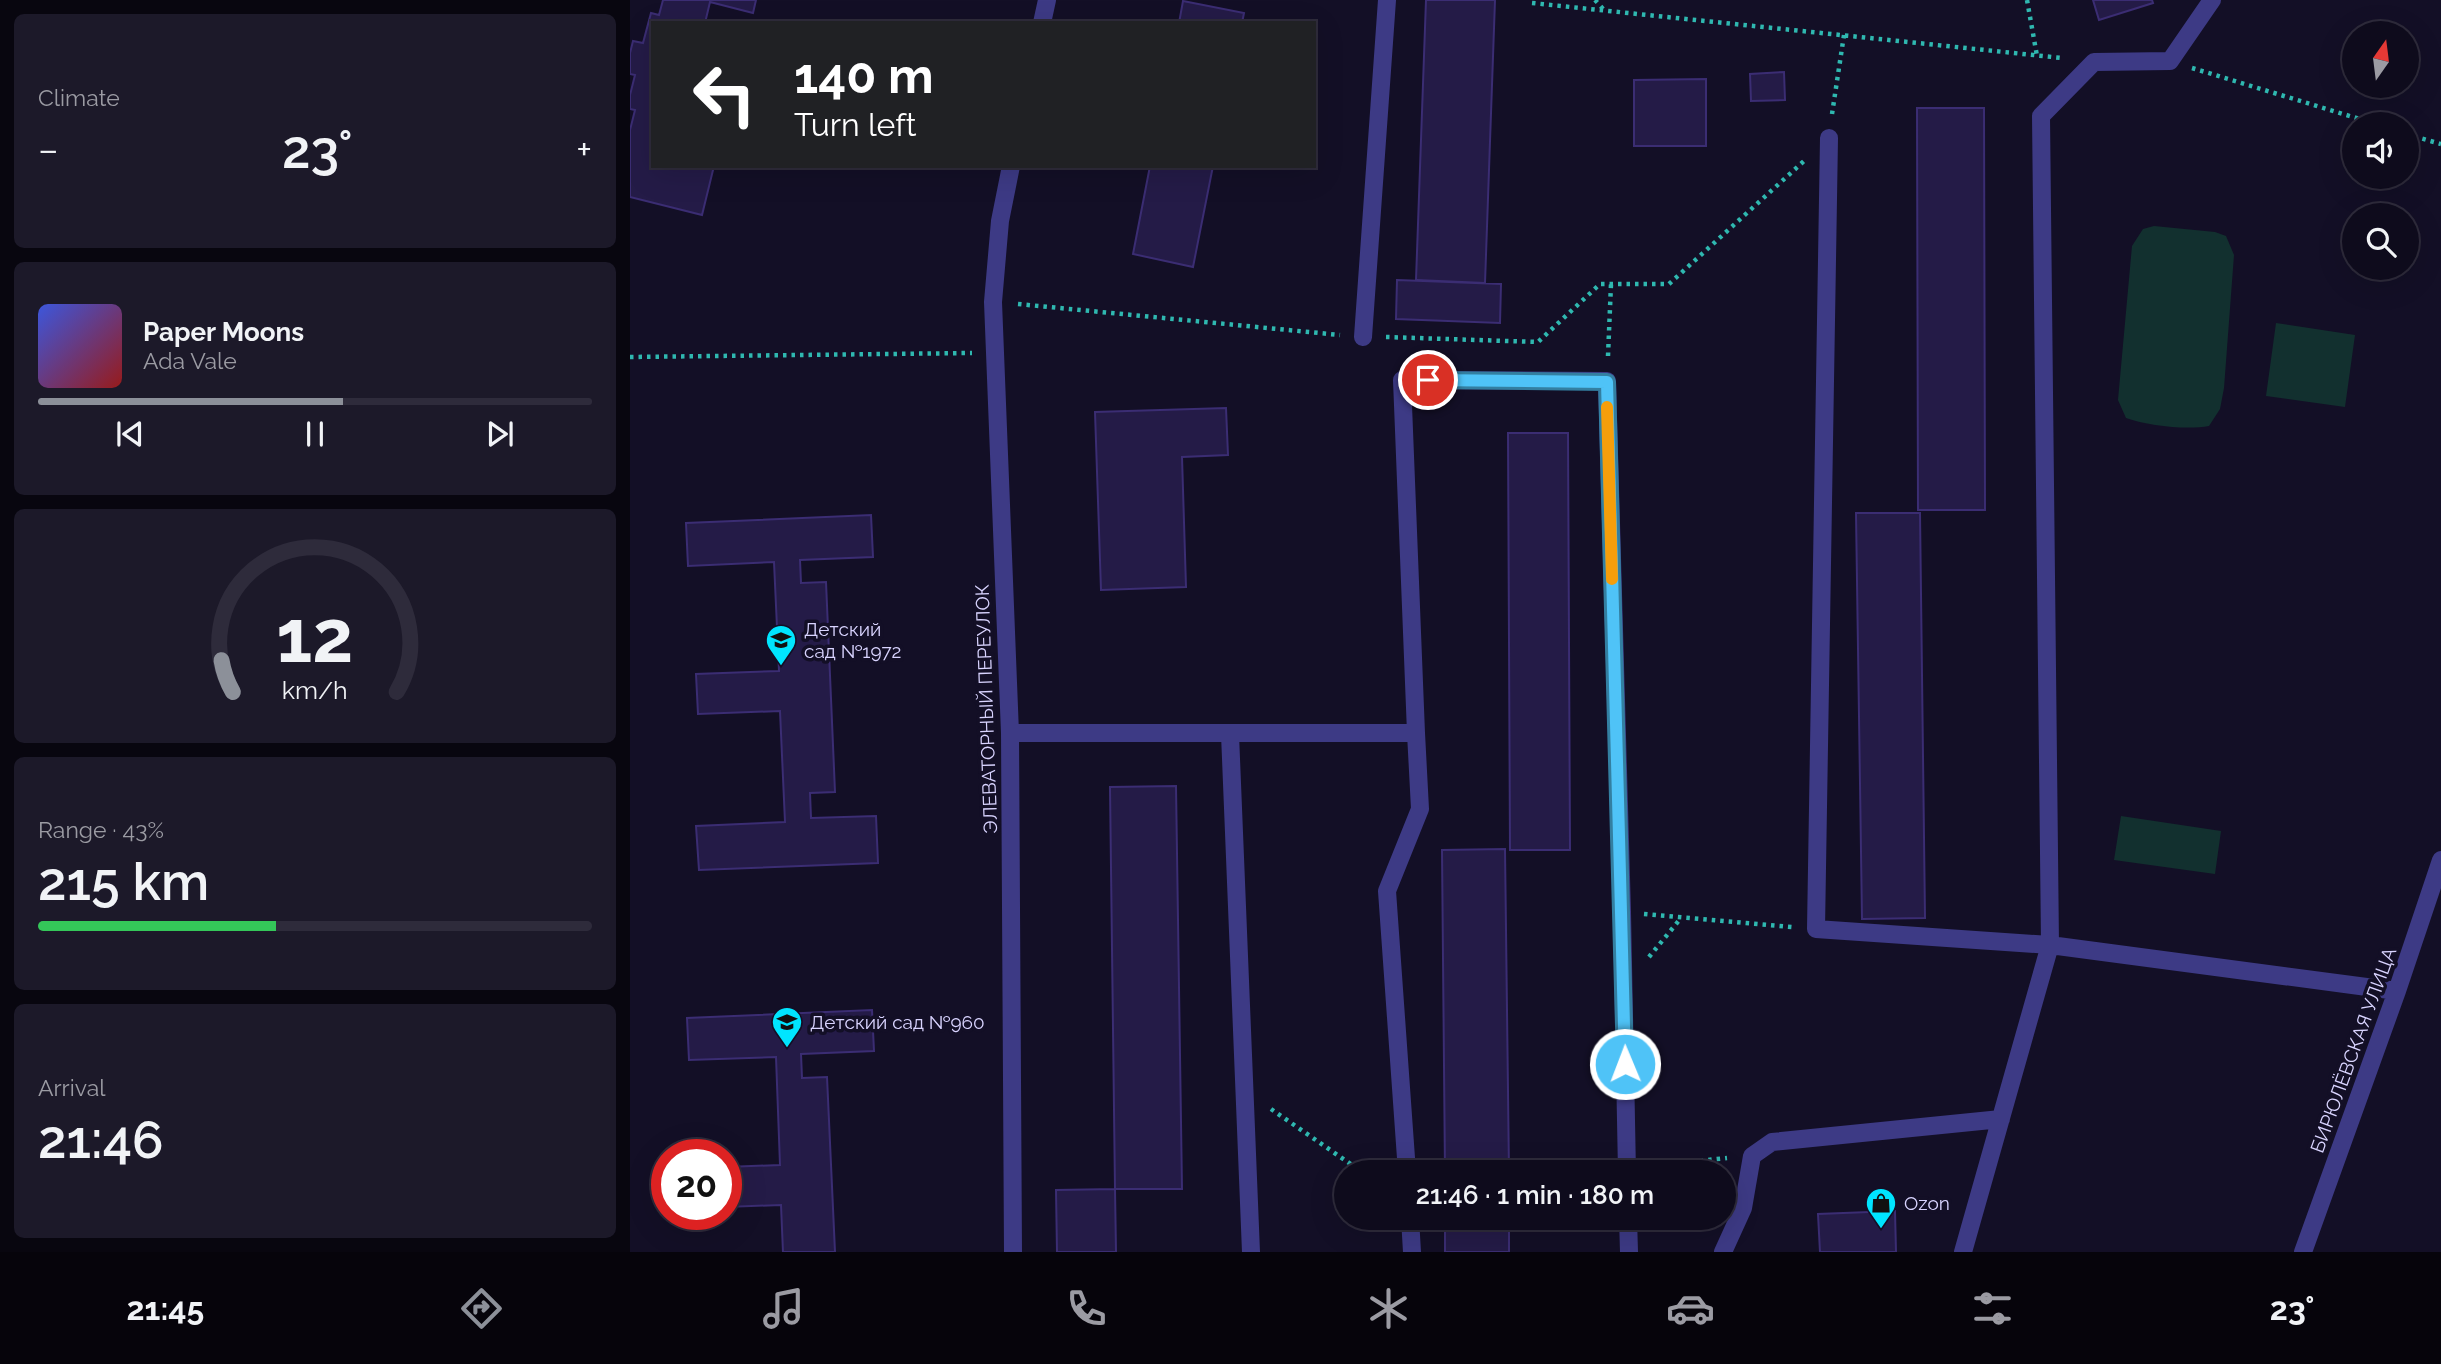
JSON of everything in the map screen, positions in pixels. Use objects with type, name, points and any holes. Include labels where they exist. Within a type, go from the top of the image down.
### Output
[{"type":"street","points":[[1042,21],[1047,0]]},
{"type":"street","points":[[1363,337],[1387,0]]},
{"type":"street","points":[[1963,1252],[2050,945],[2042,116],[2094,62],[2171,61],[2211,0]]},
{"type":"street","points":[[1829,138],[1816,929],[2050,945],[2398,991]]},
{"type":"street","name":"ЭЛЕВАТОРНЫЙ ПЕРЕУЛОК","points":[[1011,168],[1000,221],[993,302],[1010,733],[1013,1252]]},
{"type":"street","points":[[1406,1160],[1387,891],[1420,808],[1402,380],[1607,382],[1627,1160]]},
{"type":"street","points":[[1010,733],[1416,733]]},
{"type":"street","points":[[1230,734],[1251,1252]]},
{"type":"street","name":"БИРЮЛЁВСКАЯ УЛИЦА","points":[[2304,1252],[2398,991],[2441,860]]},
{"type":"street","points":[[1723,1252],[1743,1208],[1752,1156],[1772,1142],[2001,1119]]},
{"type":"street","points":[[1411,1230],[1412,1252]]},
{"type":"street","points":[[1628,1230],[1629,1252]]},
{"type":"path","points":[[1595,0],[1605,10]]},
{"type":"path","points":[[2027,0],[2037,56]]},
{"type":"path","points":[[1532,2],[2094,62]]},
{"type":"path","points":[[993,302],[1363,337],[1538,342],[1600,285],[1668,284],[1829,138],[1844,35]]},
{"type":"path","points":[[2171,61],[2342,114]]},
{"type":"path","points":[[2419,138],[2441,144]]},
{"type":"path","points":[[1607,382],[1611,284]]},
{"type":"path","points":[[630,357],[995,352]]},
{"type":"path","points":[[1622,912],[1816,929]]},
{"type":"path","points":[[1623,987],[1682,917]]},
{"type":"path","points":[[1245,1091],[1345,1160]]},
{"type":"path","points":[[1716,1160],[1752,1156]]},
{"type":"green space","points":[[2154,226],[2215,232],[2226,236],[2234,255],[2224,388],[2220,409],[2209,426],[2179,427],[2135,421],[2126,418],[2118,400],[2132,246],[2143,229]]},
{"type":"green space","points":[[2276,323],[2355,335],[2345,407],[2266,396]]},
{"type":"green space","points":[[2121,816],[2221,831],[2215,874],[2114,860]]},
{"type":"building","points":[[663,0],[756,0],[753,13],[710,2],[705,21],[651,21],[651,168],[714,168],[702,215],[630,197],[630,130],[635,110],[630,109],[630,95],[635,75],[630,74],[630,53],[633,41],[643,43],[651,13],[659,15]]},
{"type":"building","points":[[1426,0],[1495,0],[1485,283],[1416,280]]},
{"type":"building","points":[[2093,0],[2152,0],[2153,3],[2099,20]]},
{"type":"building","points":[[1183,1],[1244,13],[1242,21],[1179,21]]},
{"type":"building","points":[[1784,72],[1785,100],[1751,101],[1750,74]]},
{"type":"building","points":[[1706,79],[1706,146],[1634,146],[1634,80]]},
{"type":"building","points":[[1917,108],[1984,108],[1985,510],[1918,510]]},
{"type":"building","points":[[1150,168],[1213,168],[1193,267],[1133,254]]},
{"type":"building","points":[[1397,280],[1501,284],[1500,323],[1396,319]]},
{"type":"building","points":[[1226,408],[1228,455],[1182,457],[1186,587],[1101,590],[1095,412]]},
{"type":"building","points":[[1508,433],[1568,433],[1570,850],[1510,850]]},
{"type":"building","points":[[1856,513],[1920,513],[1925,918],[1862,919]]},
{"type":"building","points":[[871,515],[873,557],[800,560],[801,583],[826,582],[835,792],[810,793],[811,818],[876,816],[878,863],[699,870],[696,826],[785,822],[780,711],[698,714],[696,674],[779,671],[774,562],[688,566],[686,523]]},
{"type":"building","points":[[1176,786],[1182,1189],[1115,1189],[1110,787]]},
{"type":"building","points":[[1505,849],[1509,1160],[1445,1160],[1442,850]]},
{"type":"building","points":[[872,1010],[874,1051],[801,1054],[802,1078],[827,1077],[835,1252],[783,1252],[781,1205],[742,1206],[742,1166],[780,1165],[776,1057],[689,1060],[687,1018]]},
{"type":"building","points":[[1115,1189],[1116,1252],[1057,1252],[1056,1190]]},
{"type":"building","points":[[1895,1211],[1896,1252],[1820,1252],[1818,1214]]},
{"type":"building","points":[[1445,1230],[1509,1230],[1509,1252],[1445,1252]]},
{"type":"slow traffic","points":[[1607,407],[1612,579]]},
{"type":"place","name":"Детский сад №1972","points":[[781,667]]},
{"type":"place","name":"Детский сад №960","points":[[787,1049]]},
{"type":"place","name":"Ozon","points":[[1881,1230]]},
{"type":"route","points":[[1428,380],[1607,382],[1625,1064]]}]
